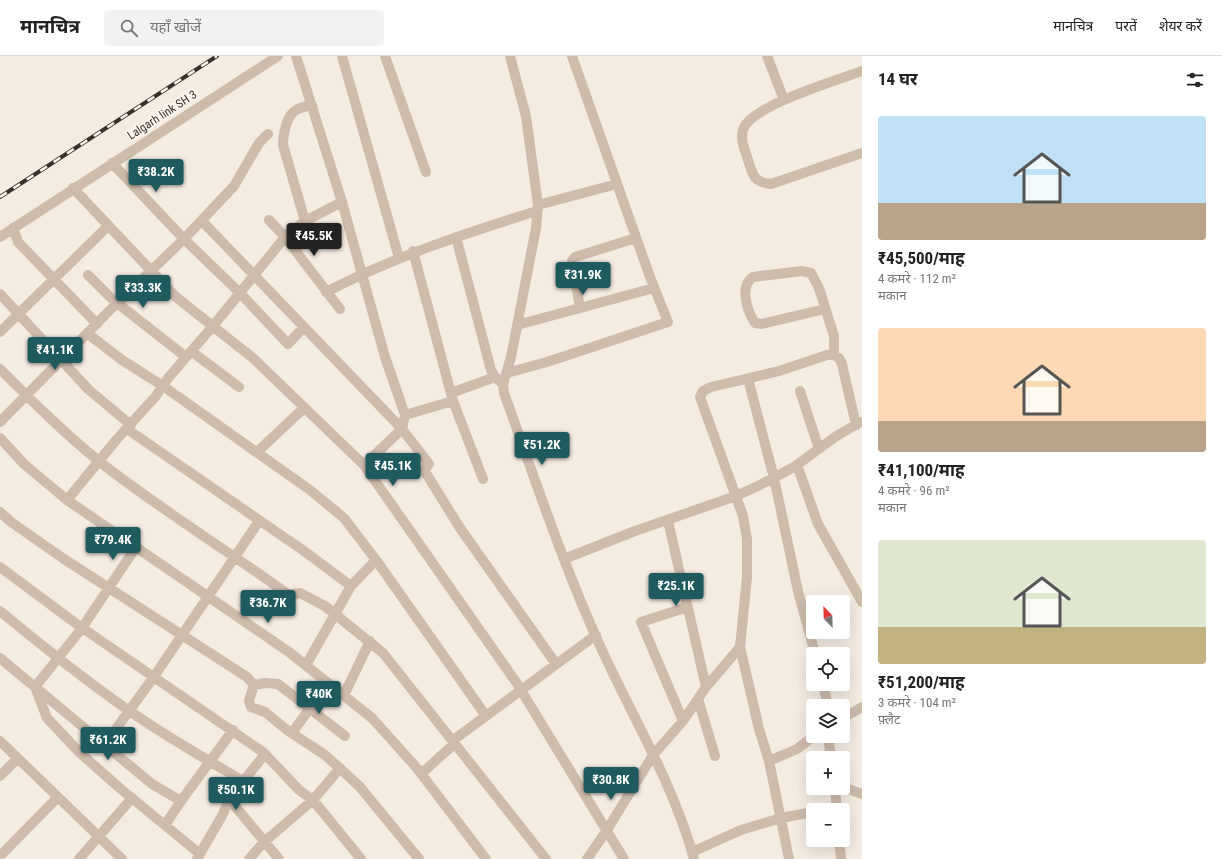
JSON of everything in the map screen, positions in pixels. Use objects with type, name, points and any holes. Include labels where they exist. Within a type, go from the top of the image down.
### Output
[{"type":"street","name":"Lalgarh link SH 3","points":[[0,237],[73,188],[278,56]]},
{"type":"street","points":[[296,56],[342,202],[385,357],[405,415],[402,429],[364,465]]},
{"type":"street","points":[[342,56],[399,258]]},
{"type":"street","points":[[385,56],[426,172]]},
{"type":"street","points":[[510,56],[526,116],[538,208],[536,228],[517,325],[503,384],[504,393],[564,559],[596,635],[671,794],[688,836],[693,856],[741,830],[781,818],[806,813]]},
{"type":"street","points":[[506,373],[547,362],[668,322],[654,288],[572,56]]},
{"type":"street","points":[[767,56],[784,100]]},
{"type":"street","points":[[862,71],[784,100],[760,112],[747,123],[743,129],[741,139],[754,177],[760,183],[771,184],[862,154]]},
{"type":"street","points":[[305,221],[283,145],[283,138],[290,117],[296,110],[312,105]]},
{"type":"street","points":[[0,422],[202,221],[234,186],[258,143],[268,134]]},
{"type":"street","points":[[112,163],[184,239],[240,293],[288,344],[304,327]]},
{"type":"street","points":[[326,292],[362,273],[413,251],[538,208],[617,184]]},
{"type":"street","points":[[73,188],[176,297],[253,358],[364,465],[521,690],[624,859]]},
{"type":"street","points":[[67,500],[213,326],[285,236],[305,221],[342,202]]},
{"type":"street","points":[[269,220],[285,236],[340,309]]},
{"type":"street","points":[[202,221],[378,406],[402,429],[429,464],[424,470],[460,528],[556,664]]},
{"type":"street","points":[[0,332],[53,278],[108,226]]},
{"type":"street","points":[[13,228],[18,242],[97,324]]},
{"type":"street","points":[[456,237],[491,370],[495,377],[503,384]]},
{"type":"street","points":[[580,308],[572,261],[575,257],[636,238]]},
{"type":"street","points":[[413,251],[452,397],[483,479]]},
{"type":"street","points":[[825,309],[762,324],[755,323],[751,316],[745,288],[747,281],[753,276],[802,271],[811,273],[819,288],[834,336],[834,355]]},
{"type":"street","points":[[88,275],[118,303],[188,354],[239,387]]},
{"type":"street","points":[[517,325],[654,288]]},
{"type":"street","points":[[0,294],[89,390],[129,427],[351,586]]},
{"type":"street","points":[[88,334],[122,360],[163,386],[310,490],[344,518],[376,560],[486,716]]},
{"type":"street","points":[[564,559],[736,496],[797,465],[835,436],[859,423],[839,358],[834,355],[827,355],[779,371],[748,379],[710,386],[703,390],[700,397],[736,496],[743,516],[747,539],[747,577],[740,646],[768,761],[789,859]]},
{"type":"street","points":[[0,369],[27,396],[100,461],[170,513],[236,557],[289,595],[300,593],[325,606],[370,641],[383,653],[546,859]]},
{"type":"street","points":[[405,415],[452,397],[495,377]]},
{"type":"street","points":[[748,379],[774,478],[798,591],[813,647]]},
{"type":"street","points":[[800,391],[819,449]]},
{"type":"street","points":[[257,452],[304,408]]},
{"type":"street","points":[[0,438],[24,464],[67,500],[306,665],[372,718],[421,774],[486,859]]},
{"type":"street","points":[[797,465],[818,524],[862,602]]},
{"type":"street","points":[[0,512],[28,534],[182,636],[236,669],[254,685]]},
{"type":"street","points":[[104,744],[130,711],[153,678],[259,521]]},
{"type":"street","points":[[668,521],[706,687]]},
{"type":"street","points":[[35,687],[59,659],[82,628],[136,547]]},
{"type":"street","points":[[306,665],[351,586],[376,560]]},
{"type":"street","points":[[0,567],[82,628],[153,678],[233,730],[265,754],[299,790],[313,800],[361,859]]},
{"type":"street","points":[[683,721],[641,622],[688,607]]},
{"type":"street","points":[[0,611],[59,659],[130,711],[211,762],[243,780]]},
{"type":"street","points":[[421,774],[453,742],[596,635]]},
{"type":"street","points":[[344,695],[370,641]]},
{"type":"street","points":[[587,859],[607,830],[653,755],[683,721],[706,687],[740,646]]},
{"type":"street","points":[[0,658],[152,784],[181,801]]},
{"type":"street","points":[[254,685],[265,683],[278,684],[345,736]]},
{"type":"street","points":[[292,733],[328,683]]},
{"type":"street","points":[[254,685],[249,701],[251,707],[265,712],[292,733],[325,755],[340,768],[360,787],[419,859]]},
{"type":"street","points":[[35,687],[47,718],[79,752],[165,825],[198,856],[229,799],[265,754]]},
{"type":"street","points":[[698,699],[714,756]]},
{"type":"street","points":[[850,714],[862,708]]},
{"type":"street","points":[[165,825],[233,730]]},
{"type":"street","points":[[0,741],[57,798],[122,859]]},
{"type":"street","points":[[768,761],[797,749],[806,742]]},
{"type":"street","points":[[0,776],[17,759]]},
{"type":"street","points":[[249,859],[264,842],[313,800],[340,768]]},
{"type":"street","points":[[850,790],[862,794]]},
{"type":"street","points":[[3,855],[57,798]]},
{"type":"street","points":[[79,859],[132,798]]},
{"type":"street","points":[[229,799],[279,859]]},
{"type":"street","points":[[840,847],[841,859]]},
{"type":"railway","points":[[0,197],[217,56]]}]
